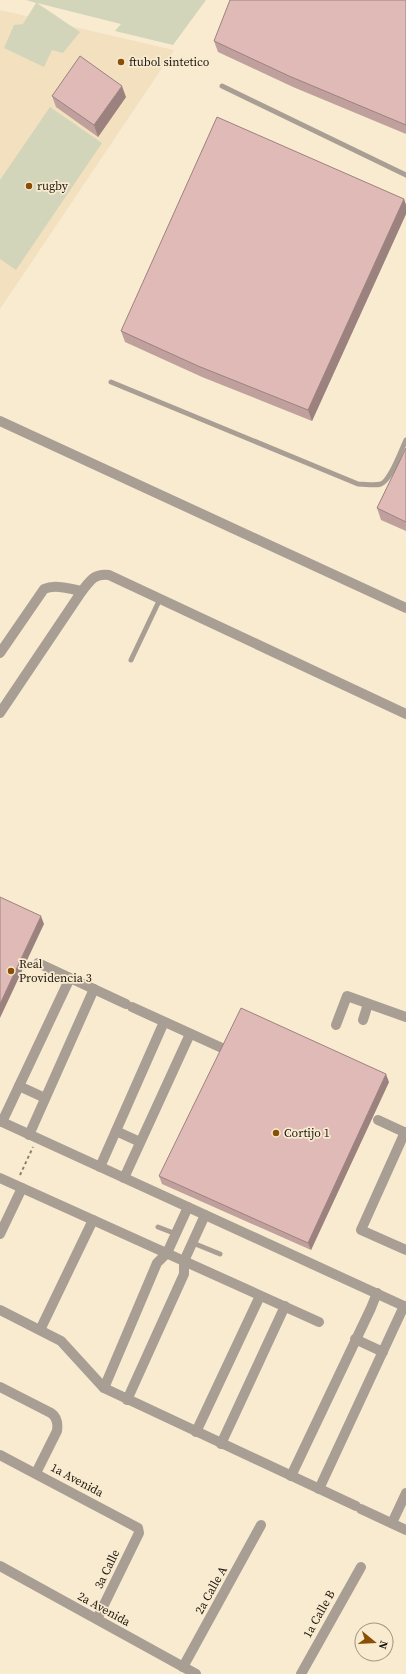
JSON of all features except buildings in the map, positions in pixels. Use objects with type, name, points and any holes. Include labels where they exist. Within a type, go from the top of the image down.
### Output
[{"type":"street","points":[[0,420],[406,608]]},
{"type":"street","points":[[0,713],[82,592],[93,577],[101,574],[109,575],[406,714]]},
{"type":"street","points":[[0,653],[44,589],[55,587],[82,592]]},
{"type":"street","points":[[38,963],[222,1048]]},
{"type":"street","points":[[70,978],[1,1122],[205,1215],[227,1221],[241,1227],[405,1306],[319,1489]]},
{"type":"street","points":[[33,1136],[45,1098],[94,990]]},
{"type":"street","points":[[336,1025],[347,996],[406,1018]]},
{"type":"street","points":[[362,1020],[368,1004]]},
{"type":"street","points":[[100,1167],[164,1022]]},
{"type":"street","points":[[124,1178],[190,1034]]},
{"type":"street","points":[[19,1086],[45,1098]]},
{"type":"street","points":[[378,1120],[406,1132],[361,1230],[406,1250]]},
{"type":"street","points":[[116,1131],[140,1142]]},
{"type":"street","points":[[0,1178],[319,1322]]},
{"type":"street","points":[[0,1234],[19,1186]]},
{"type":"street","points":[[104,1388],[157,1263],[167,1253],[188,1207]]},
{"type":"street","points":[[127,1400],[184,1274],[184,1261],[205,1215]]},
{"type":"street","points":[[40,1330],[92,1220]]},
{"type":"street","points":[[291,1476],[377,1293]]},
{"type":"street","points":[[196,1432],[260,1296]]},
{"type":"street","points":[[221,1444],[285,1306]]},
{"type":"street","points":[[0,1310],[61,1341],[104,1388],[406,1530]]},
{"type":"street","points":[[355,1339],[383,1352]]},
{"type":"street","points":[[0,1387],[51,1413],[55,1417],[58,1425],[57,1431],[36,1473]]},
{"type":"street","name":"1a Avenida","points":[[0,1455],[138,1528],[139,1530]]},
{"type":"street","points":[[392,1523],[406,1492]]},
{"type":"street","name":"2a Calle A","points":[[183,1667],[261,1526]]},
{"type":"street","name":"3a Calle","points":[[97,1619],[139,1530]]},
{"type":"street","name":"2a Avenida","points":[[0,1566],[196,1674]]},
{"type":"street","name":"1a Calle B","points":[[301,1674],[361,1567]]},
{"type":"lane","points":[[222,86],[406,175]]},
{"type":"lane","points":[[111,382],[358,484],[382,484],[388,480],[406,440]]},
{"type":"lane","points":[[131,660],[160,599]]},
{"type":"lane","points":[[158,1227],[176,1234]]},
{"type":"lane","points":[[193,1243],[220,1254]]},
{"type":"path","points":[[19,1186],[33,1136]]},
{"type":"shaded area","points":[[0,10],[174,50],[0,309]]},
{"type":"green space","points":[[26,0],[206,0],[173,45],[115,31],[121,24],[37,3],[80,32],[63,53],[52,50],[44,67],[4,48],[14,25],[23,24],[36,3]]},
{"type":"green space","points":[[50,107],[102,143],[16,270],[0,259],[0,180]]},
{"type":"place","name":"ftubol sintetico","points":[[121,62]]},
{"type":"place","name":"rugby","points":[[29,186]]},
{"type":"place","name":"Real Providencia 3","points":[[11,971]]},
{"type":"place","name":"Cortijo 1","points":[[276,1133]]}]
